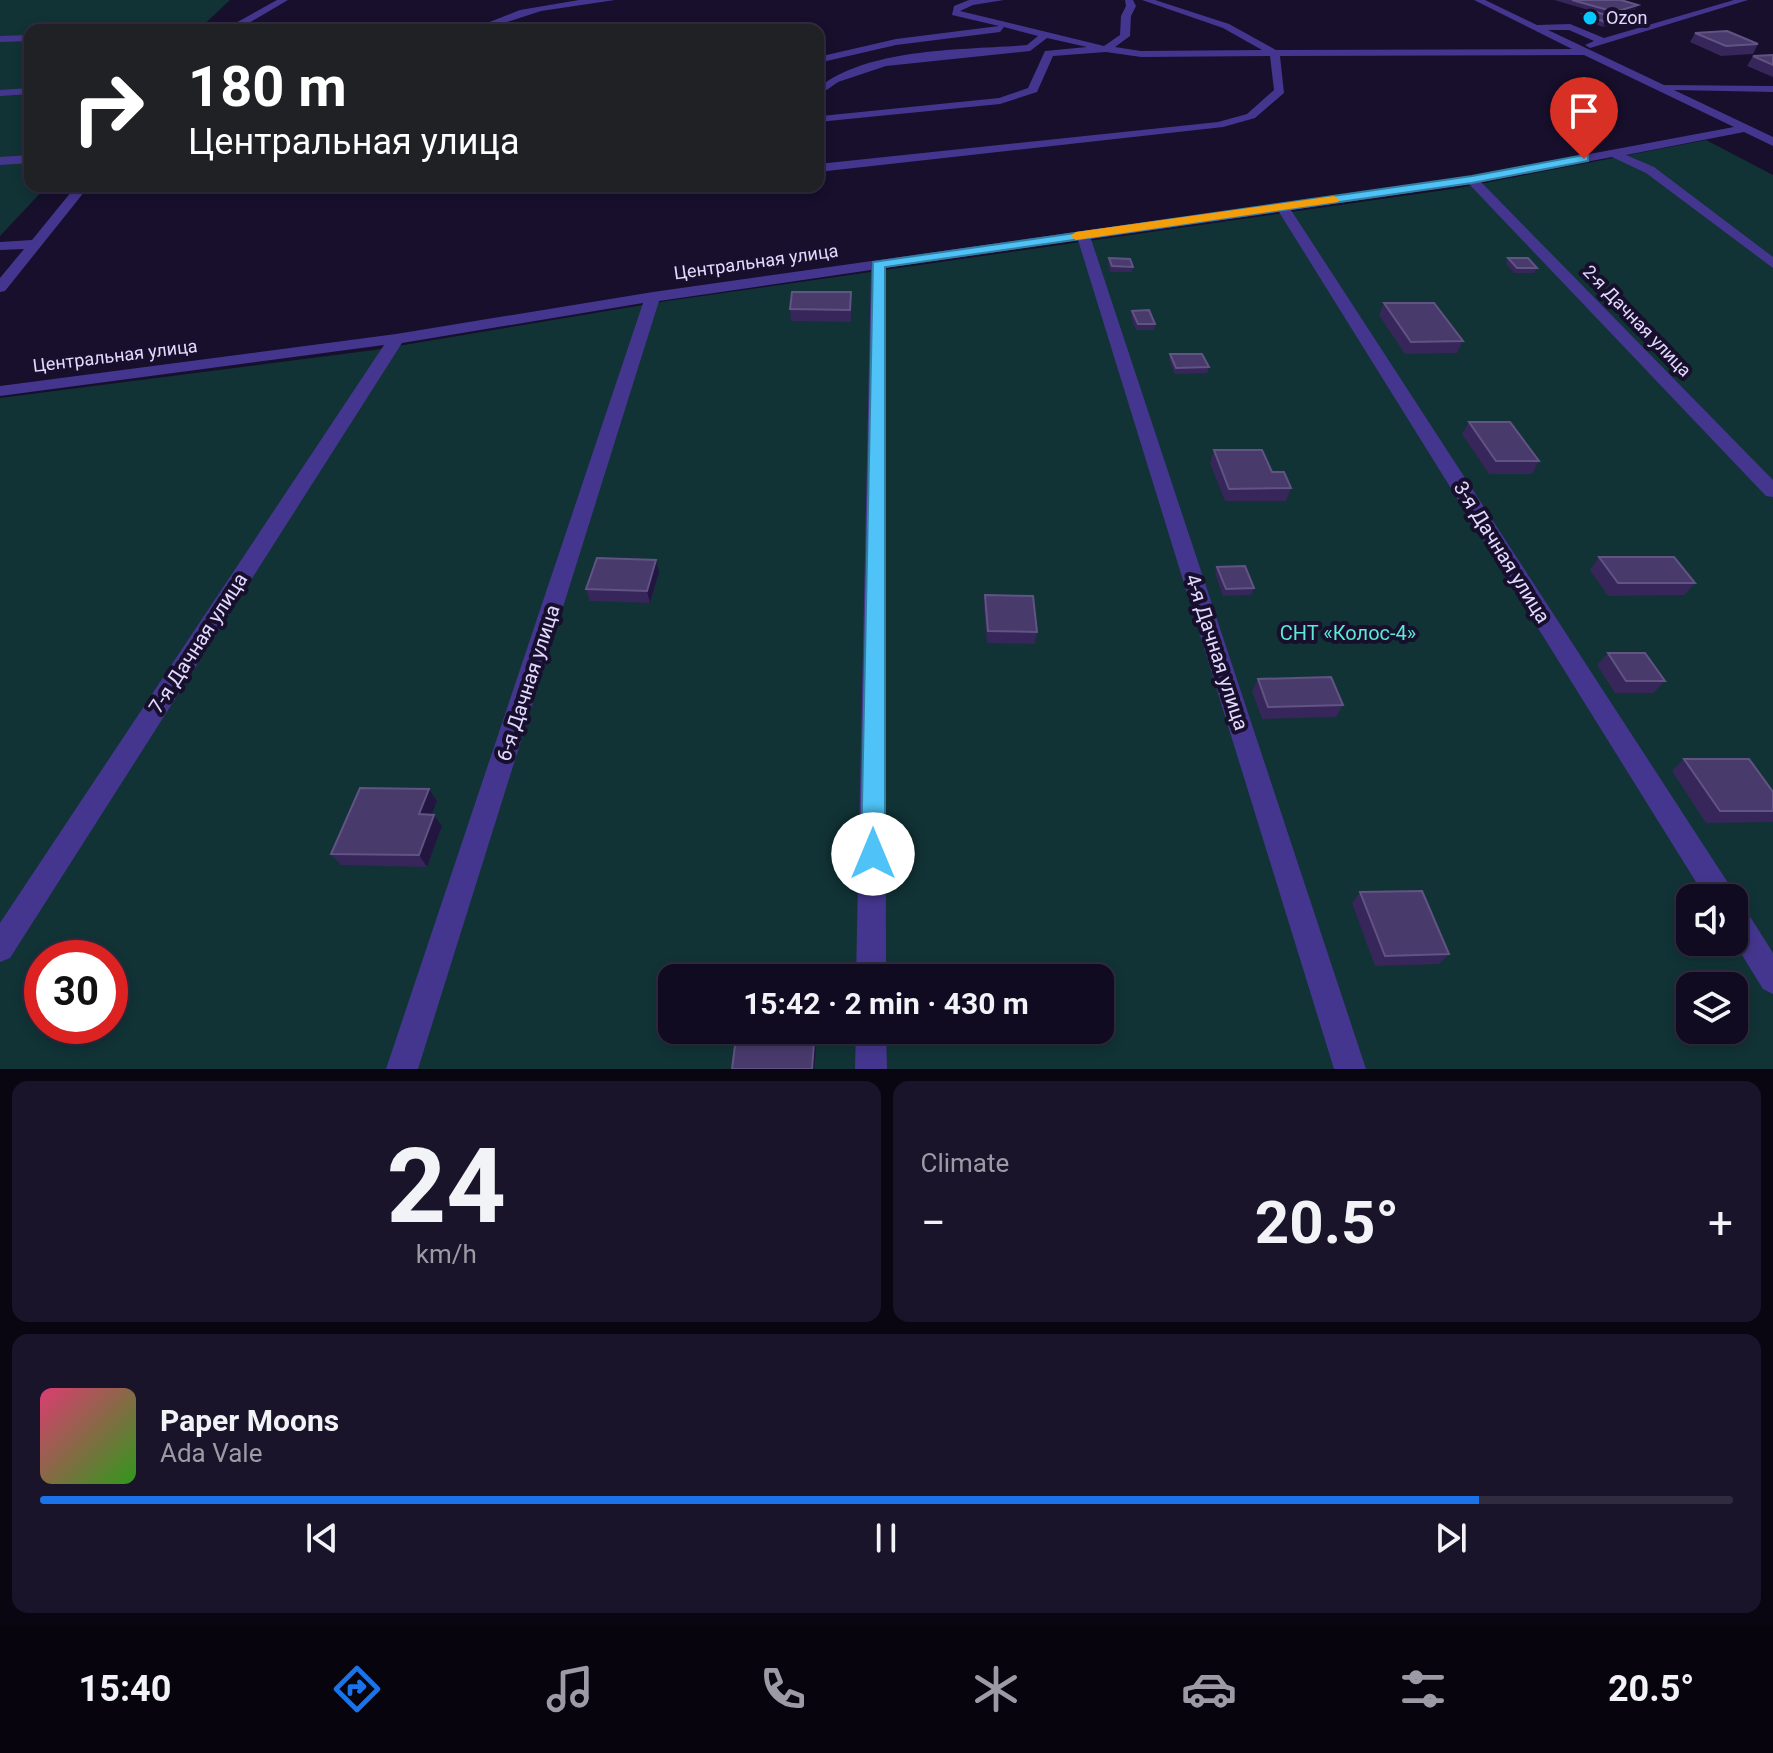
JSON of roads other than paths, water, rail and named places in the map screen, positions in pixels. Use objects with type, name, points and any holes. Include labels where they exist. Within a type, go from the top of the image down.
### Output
[{"type":"street","points":[[240,24],[284,0]]},
{"type":"street","points":[[486,24],[538,9],[611,0]]},
{"type":"street","points":[[1000,0],[972,2],[957,8],[955,13],[1106,49],[1141,54],[1583,50],[1603,41],[1744,0]]},
{"type":"street","points":[[824,117],[1000,101],[1033,90],[1049,53],[1106,49],[1125,36],[1126,16],[1131,6],[1129,0]]},
{"type":"street","points":[[1146,0],[1226,26],[1275,54]]},
{"type":"street","points":[[1478,0],[1773,142]]},
{"type":"street","points":[[824,59],[896,42],[1012,27]]},
{"type":"street","points":[[1536,27],[1570,27],[1603,41]]},
{"type":"street","points":[[824,89],[844,74],[886,61],[1030,48],[1045,34]]},
{"type":"street","points":[[0,39],[24,38]]},
{"type":"street","points":[[824,167],[1219,125],[1251,116],[1280,91],[1275,54]]},
{"type":"street","points":[[1660,87],[1773,89]]},
{"type":"street","points":[[0,93],[24,91]]},
{"type":"street","name":"Центральная улица","points":[[0,391],[396,339],[653,297],[1472,180],[1744,129]]},
{"type":"street","points":[[1612,153],[1650,170],[1773,264]]},
{"type":"street","points":[[0,161],[24,159]]},
{"type":"street","name":"2-я Дачная улица","points":[[1472,180],[1773,491]]},
{"type":"street","points":[[0,288],[78,192]]},
{"type":"street","name":"3-я Дачная улица","points":[[1283,207],[1713,884]]},
{"type":"street","name":"4-я Дачная улица","points":[[1083,235],[1350,1069]]},
{"type":"street","points":[[0,246],[36,244]]},
{"type":"street","points":[[871,964],[878,264]]},
{"type":"street","name":"6-я Дачная улица","points":[[402,1069],[653,297]]},
{"type":"street","name":"7-я Дачная улица","points":[[0,948],[396,339]]},
{"type":"street","points":[[1748,939],[1773,979]]},
{"type":"street","points":[[871,1044],[871,1069]]},
{"type":"place","name":"Ozon","points":[[1590,18]]},
{"type":"park label","name":"СНТ «Колос-4»","points":[[1348,633]]}]
